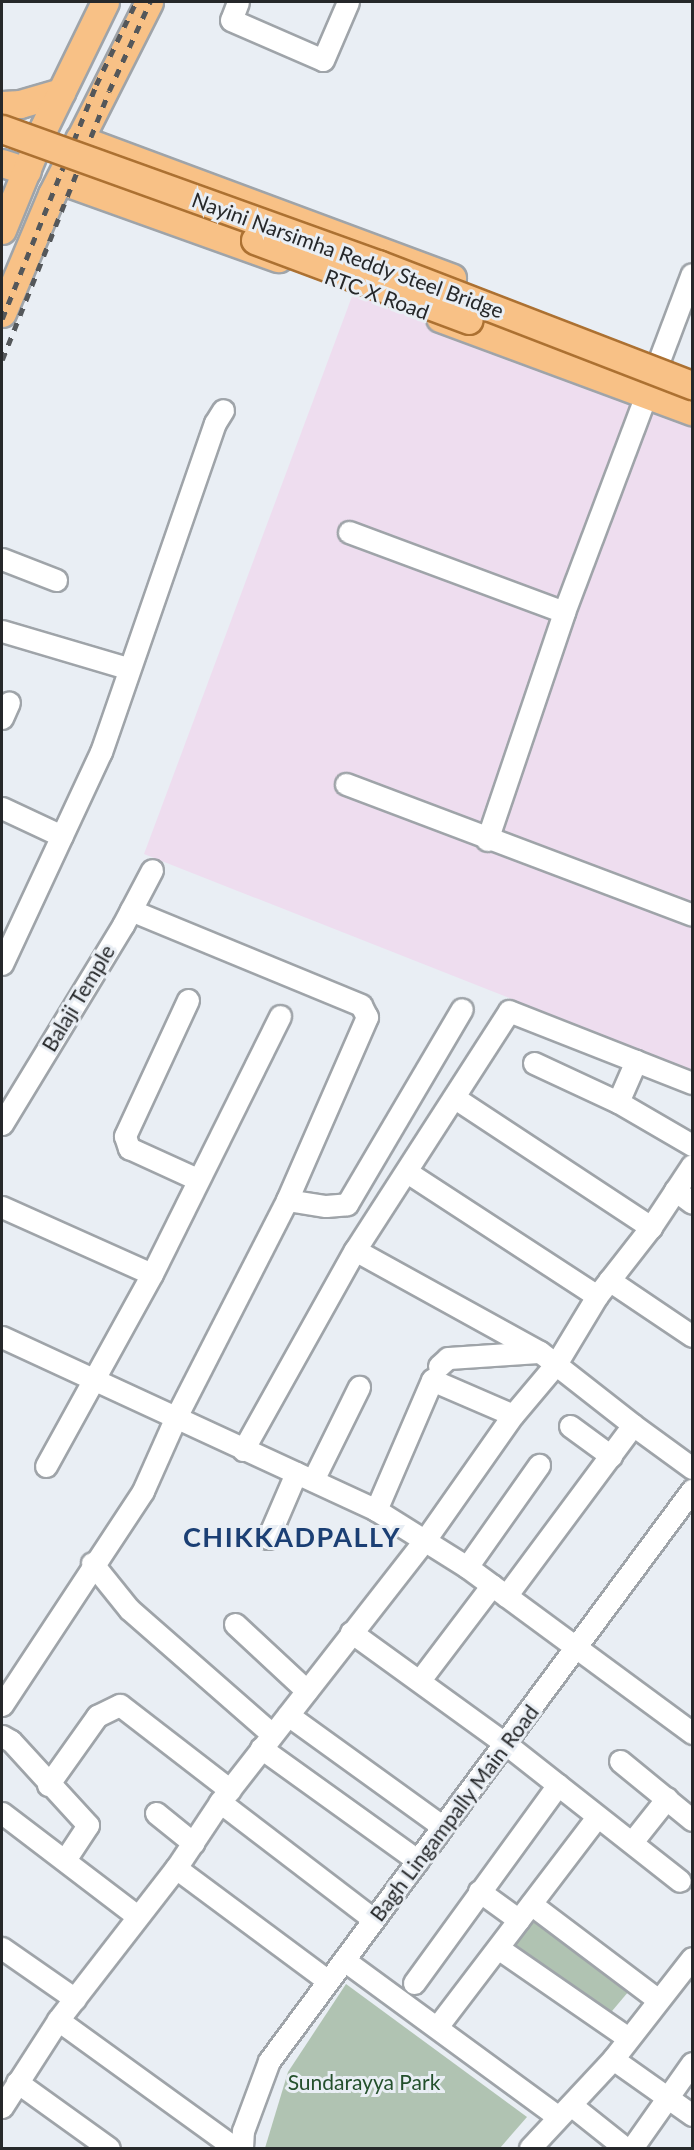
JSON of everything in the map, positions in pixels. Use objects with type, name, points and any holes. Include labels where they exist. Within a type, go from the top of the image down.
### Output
[{"type":"main road","points":[[2,313],[56,187],[149,2]]},
{"type":"main road","points":[[2,230],[15,196],[9,161],[44,127],[101,3]]},
{"type":"main road","points":[[2,105],[20,104],[61,92]]},
{"type":"main road","points":[[99,98],[109,140],[134,160]]},
{"type":"main road","points":[[2,112],[44,127]]},
{"type":"main road","name":"Nayini Narsimha Reddy Steel Bridge","points":[[2,129],[378,264],[693,385]]},
{"type":"main road","name":"RTC X Road","points":[[79,139],[693,371]]},
{"type":"main road","name":"Nayini Narsimha Reddy Steel Bridge","points":[[9,161],[693,402]]},
{"type":"main road","name":"RTC X Road","points":[[56,187],[87,187],[693,411]]},
{"type":"main road","points":[[190,226],[209,188]]},
{"type":"street","points":[[238,2],[231,20],[323,60],[348,2]]},
{"type":"street","points":[[487,840],[564,612],[644,394],[693,274]]},
{"type":"street","points":[[2,964],[101,752],[127,668],[215,423],[223,410]]},
{"type":"street","points":[[349,532],[564,612]]},
{"type":"street","points":[[2,559],[56,580]]},
{"type":"street","points":[[2,630],[127,668]]},
{"type":"street","points":[[346,784],[487,840],[693,915]]},
{"type":"street","points":[[2,808],[62,836]]},
{"type":"street","name":"Balaji Temple","points":[[2,1124],[131,910],[152,870]]},
{"type":"street","points":[[2,1705],[92,1563],[143,1491],[176,1417],[287,1200],[366,1024],[365,1010],[297,975],[131,910]]},
{"type":"street","points":[[188,1000],[125,1136],[129,1148],[197,1179]]},
{"type":"street","points":[[287,1200],[326,1206],[347,1204],[462,1009]]},
{"type":"street","points":[[243,1450],[355,1250],[509,1011],[693,1083]]},
{"type":"street","points":[[45,1466],[92,1377],[152,1274],[197,1179],[280,1016]]},
{"type":"street","points":[[618,1102],[636,1061]]},
{"type":"street","points":[[534,1062],[618,1102],[693,1145]]},
{"type":"street","points":[[455,1098],[651,1227]]},
{"type":"street","points":[[2,2107],[58,2020],[136,1916],[176,1868],[225,1796],[267,1741],[425,1540],[513,1415],[548,1358],[651,1227],[693,1165]]},
{"type":"street","points":[[407,1172],[603,1288],[693,1336]]},
{"type":"street","points":[[675,1190],[693,1203]]},
{"type":"street","points":[[2,1207],[152,1274]]},
{"type":"street","points":[[355,1250],[548,1358],[633,1425],[693,1468]]},
{"type":"street","points":[[2,1337],[376,1510],[467,1567],[576,1651],[693,1733]]},
{"type":"street","points":[[439,1366],[448,1358],[548,1358]]},
{"type":"street","points":[[376,1510],[432,1380],[513,1415]]},
{"type":"street","points":[[268,1538],[358,1387]]},
{"type":"street","points":[[420,1680],[499,1591],[633,1425]]},
{"type":"street","points":[[570,1426],[610,1456]]},
{"type":"street","points":[[467,1567],[539,1465]]},
{"type":"street","name":"Bagh Lingampally Main Road","points":[[242,2148],[243,2131],[270,2061],[327,1980],[576,1651],[693,1490]]},
{"type":"street","points":[[92,1563],[129,1610],[267,1741],[418,1861]]},
{"type":"street","points":[[235,1624],[307,1690]]},
{"type":"street","points":[[351,1632],[506,1744],[597,1817],[688,1885]]},
{"type":"street","points":[[48,1785],[97,1716],[120,1705],[373,1919]]},
{"type":"street","points":[[288,1715],[442,1826]]},
{"type":"street","points":[[2,1736],[11,1741],[48,1785],[88,1825],[65,1860]]},
{"type":"street","points":[[620,1761],[693,1820]]},
{"type":"street","points":[[414,1983],[558,1785]]},
{"type":"street","points":[[632,1842],[667,1798]]},
{"type":"street","points":[[2,1813],[136,1916]]},
{"type":"street","points":[[156,1813],[193,1843]]},
{"type":"street","points":[[437,2027],[597,1817]]},
{"type":"street","points":[[176,1868],[327,1980]]},
{"type":"street","points":[[479,1892],[525,1912],[653,1996]]},
{"type":"street","points":[[564,2110],[563,2099],[622,2034],[693,1945]]},
{"type":"street","points":[[2,1947],[75,1999]]},
{"type":"street","points":[[498,1948],[622,2034]]},
{"type":"street","points":[[530,2148],[613,2059],[693,1958]]},
{"type":"street","points":[[344,1960],[437,2027],[625,2148]]},
{"type":"street","points":[[58,2020],[236,2148]]},
{"type":"street","points":[[613,2059],[693,2115]]},
{"type":"street","points":[[632,2148],[693,2063]]},
{"type":"street","points":[[17,2082],[109,2148]]},
{"type":"shaded area","points":[[354,291],[692,418],[692,1070],[144,854]]},
{"type":"green space","points":[[536,1916],[634,1985],[607,2017],[512,1951]]},
{"type":"green space","name":"Sundarayya Park","points":[[346,1984],[527,2117],[500,2148],[265,2148],[288,2072]]},
{"type":"railway","points":[[2,319],[96,85],[136,2]]},
{"type":"railway","points":[[2,360],[109,91],[150,2]]},
{"type":"district","name":"CHIKKADPALLY","points":[[292,1537]]}]
